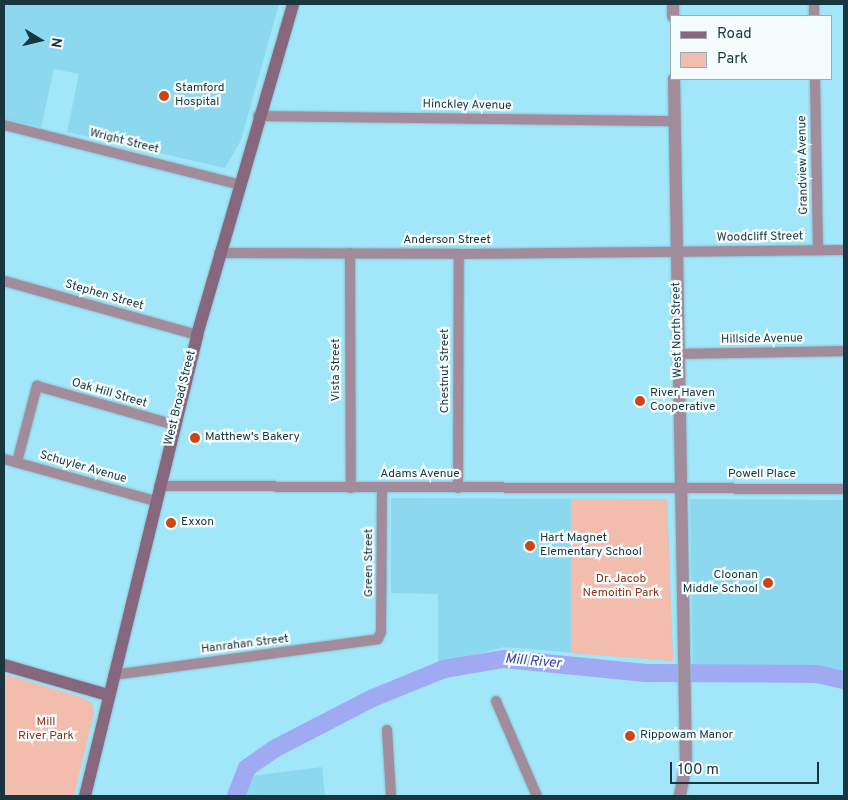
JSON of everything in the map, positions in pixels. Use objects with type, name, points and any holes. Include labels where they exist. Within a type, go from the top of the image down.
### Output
[{"type":"main road","name":"West Broad Street","points":[[85,796],[155,501],[197,335],[238,184],[293,4]]},
{"type":"main road","points":[[4,666],[108,695]]},
{"type":"street","name":"West North Street","points":[[674,80],[686,777],[680,796]]},
{"type":"street","name":"Grandview Avenue","points":[[815,80],[818,250]]},
{"type":"street","name":"Hinckley Avenue","points":[[258,116],[674,121]]},
{"type":"street","name":"Wright Street","points":[[4,125],[238,184]]},
{"type":"street","name":"Woodcliff Street","points":[[676,251],[844,250]]},
{"type":"street","name":"Anderson Street","points":[[219,253],[460,254],[676,251]]},
{"type":"street","name":"Vista Street","points":[[350,253],[351,488]]},
{"type":"street","name":"Chestnut Street","points":[[458,488],[460,254]]},
{"type":"street","name":"Stephen Street","points":[[4,281],[197,335]]},
{"type":"street","name":"Hillside Avenue","points":[[679,354],[844,351]]},
{"type":"street","name":"Oak Hill Street","points":[[17,462],[37,386],[175,426]]},
{"type":"street","name":"Schuyler Avenue","points":[[4,458],[155,501]]},
{"type":"street","name":"Adams Avenue","points":[[159,486],[351,488],[680,487]]},
{"type":"street","name":"Powell Place","points":[[680,487],[844,488]]},
{"type":"street","name":"Green Street","points":[[380,638],[382,488]]},
{"type":"street","name":"Hanrahan Street","points":[[113,674],[380,638]]},
{"type":"street","points":[[496,701],[537,796]]},
{"type":"street","points":[[387,730],[391,796]]},
{"type":"shaded area","name":"Stamford Hospital","points":[[4,4],[279,4],[241,140],[225,168],[67,132],[79,74],[54,69],[41,127],[4,119]]},
{"type":"shaded area","name":"Hart Magnet Elementary School","points":[[391,498],[667,499],[673,661],[504,647],[438,665],[438,594],[391,593]]},
{"type":"shaded area","name":"Cloonan Middle School","points":[[690,499],[844,500],[844,671],[799,667],[693,667]]},
{"type":"shaded area","points":[[322,767],[325,796],[235,796],[235,778]]},
{"type":"green space","name":"Dr. Jacob Nemoitin Park","points":[[571,499],[667,499],[673,661],[571,653]]},
{"type":"green space","name":"Mill River Park","points":[[4,674],[84,698],[92,703],[94,713],[74,796],[4,796]]},
{"type":"waterway","name":"Mill River","points":[[236,796],[247,768],[274,749],[373,698],[444,669],[504,659],[646,673],[817,674],[844,680]]},
{"type":"place","name":"Stamford Hospital","points":[[164,96]]},
{"type":"place","name":"River Haven Cooperative","points":[[640,401]]},
{"type":"place","name":"Matthew's Bakery","points":[[195,438]]},
{"type":"place","name":"Exxon","points":[[171,523]]},
{"type":"place","name":"Hart Magnet Elementary School","points":[[530,546]]},
{"type":"place","name":"Cloonan Middle School","points":[[768,583]]},
{"type":"place","name":"Rippowam Manor","points":[[630,736]]}]
